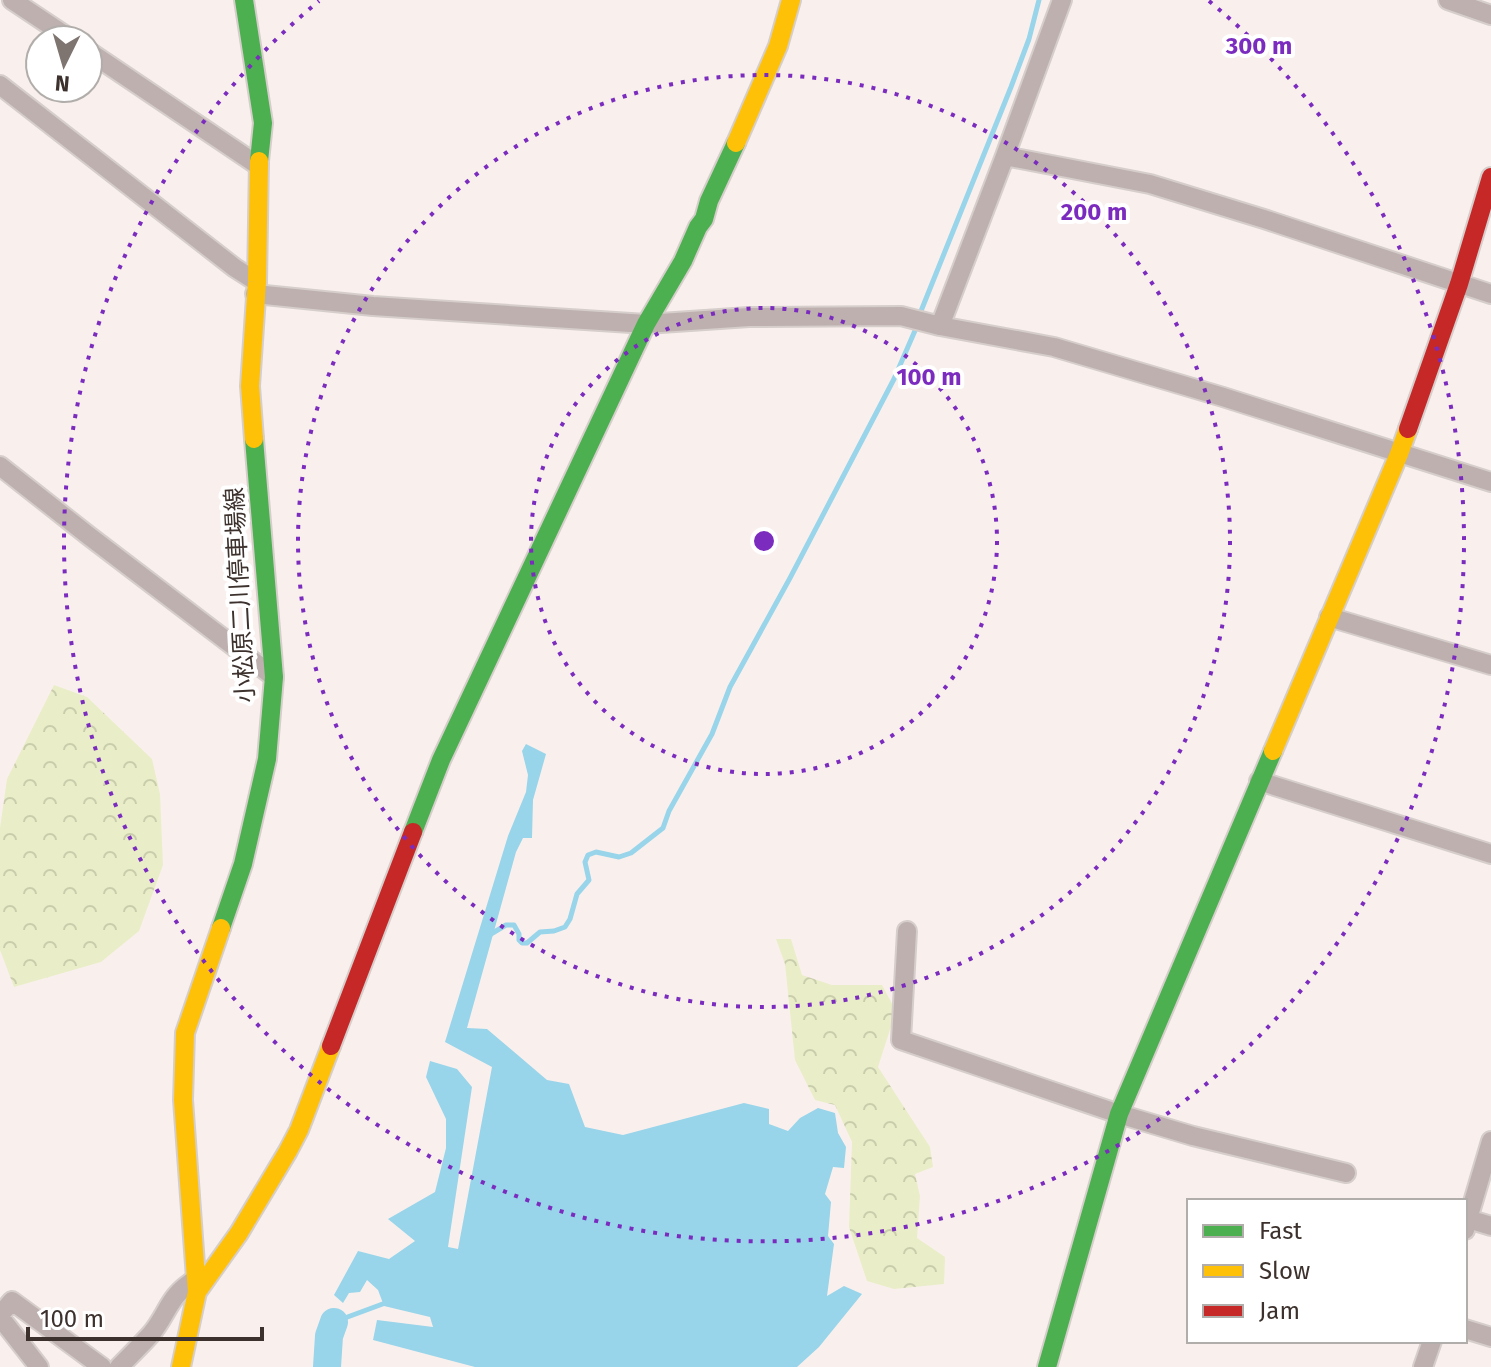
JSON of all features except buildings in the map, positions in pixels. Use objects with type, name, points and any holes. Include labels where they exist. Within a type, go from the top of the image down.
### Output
[{"type":"street","points":[[12,0],[48,24]]},
{"type":"street","name":"小松原二川停車場線","points":[[181,1367],[196,1285],[183,1100],[185,1033],[243,864],[267,759],[274,677],[250,386],[263,123],[244,0]]},
{"type":"street","points":[[119,1367],[153,1332],[167,1305],[182,1287],[196,1285],[223,1259],[299,1130],[441,760],[646,324],[704,219],[709,201],[778,46],[791,0]]},
{"type":"street","points":[[935,324],[1005,156],[1062,0]]},
{"type":"street","points":[[1448,0],[1491,15]]},
{"type":"street","points":[[104,62],[259,166]]},
{"type":"street","points":[[0,85],[235,268],[256,288],[373,306],[646,324],[749,317],[901,316],[1054,347],[1491,482]]},
{"type":"street","points":[[1005,156],[1150,184],[1491,294]]},
{"type":"street","points":[[1047,1367],[1119,1114],[1399,454],[1459,284],[1491,177]]},
{"type":"street","points":[[0,466],[274,677]]},
{"type":"street","points":[[1329,617],[1491,665]]},
{"type":"street","points":[[1259,781],[1491,854]]},
{"type":"street","points":[[907,931],[901,1040],[1119,1114],[1193,1136],[1346,1173]]},
{"type":"street","points":[[1491,1141],[1467,1225],[1491,1226]]},
{"type":"street","points":[[39,1367],[0,1316],[12,1301],[102,1367]]},
{"type":"street","points":[[1467,1330],[1491,1337]]},
{"type":"street","points":[[1423,1367],[1431,1343]]},
{"type":"green space","points":[[54,685],[87,697],[152,759],[160,794],[163,865],[139,931],[101,962],[14,987],[0,950],[0,828],[7,779]]},
{"type":"green space","points":[[776,939],[791,939],[802,975],[832,985],[882,985],[896,1011],[878,1067],[930,1147],[933,1167],[915,1174],[920,1196],[917,1238],[945,1257],[944,1284],[894,1289],[867,1281],[849,1227],[852,1142],[835,1105],[815,1100],[795,1060],[785,964]]},
{"type":"water","points":[[526,744],[546,754],[533,800],[532,838],[523,838],[516,852],[467,1028],[487,1029],[547,1080],[569,1084],[585,1127],[623,1135],[744,1103],[769,1109],[769,1124],[788,1131],[800,1118],[818,1108],[835,1113],[838,1133],[846,1147],[844,1168],[833,1167],[825,1194],[831,1202],[828,1236],[834,1244],[827,1296],[844,1286],[862,1294],[819,1347],[797,1367],[475,1367],[373,1340],[377,1320],[433,1327],[430,1317],[384,1306],[378,1290],[367,1280],[360,1292],[349,1293],[343,1303],[334,1295],[358,1251],[389,1259],[415,1241],[388,1219],[435,1192],[446,1148],[446,1119],[426,1077],[430,1061],[457,1069],[472,1087],[448,1247],[458,1249],[492,1067],[445,1042],[508,836],[526,792],[528,775],[522,751]]},
{"type":"waterway","points":[[919,316],[1011,87],[1029,39],[1039,0]]},
{"type":"waterway","points":[[491,934],[506,925],[514,925],[519,940],[527,943],[540,932],[565,927],[577,894],[589,880],[585,862],[588,855],[596,852],[619,857],[631,853],[663,828],[669,811],[712,734],[730,687],[894,379],[917,326]]},
{"type":"waterway","points":[[334,1322],[388,1302]]},
{"type":"waterway","points":[[327,1367],[329,1336],[334,1322]]},
{"type":"traffic: fast","points":[[244,0],[263,123],[259,161]]},
{"type":"traffic: fast","points":[[413,832],[441,760],[646,324],[704,219],[736,143]]},
{"type":"traffic: fast","points":[[221,928],[243,864],[267,759],[274,677],[254,439]]},
{"type":"traffic: fast","points":[[1047,1367],[1119,1114],[1273,751]]},
{"type":"traffic: slow","points":[[736,143],[778,46],[791,0]]},
{"type":"traffic: slow","points":[[254,439],[250,386],[257,282],[259,161]]},
{"type":"traffic: slow","points":[[1273,751],[1408,429]]},
{"type":"traffic: slow","points":[[181,1367],[197,1292],[183,1100],[185,1033],[221,928]]},
{"type":"traffic: slow","points":[[197,1292],[239,1233],[288,1151],[331,1046]]},
{"type":"traffic: jam","points":[[1408,429],[1459,284],[1491,177]]},
{"type":"traffic: jam","points":[[331,1046],[413,832]]}]
